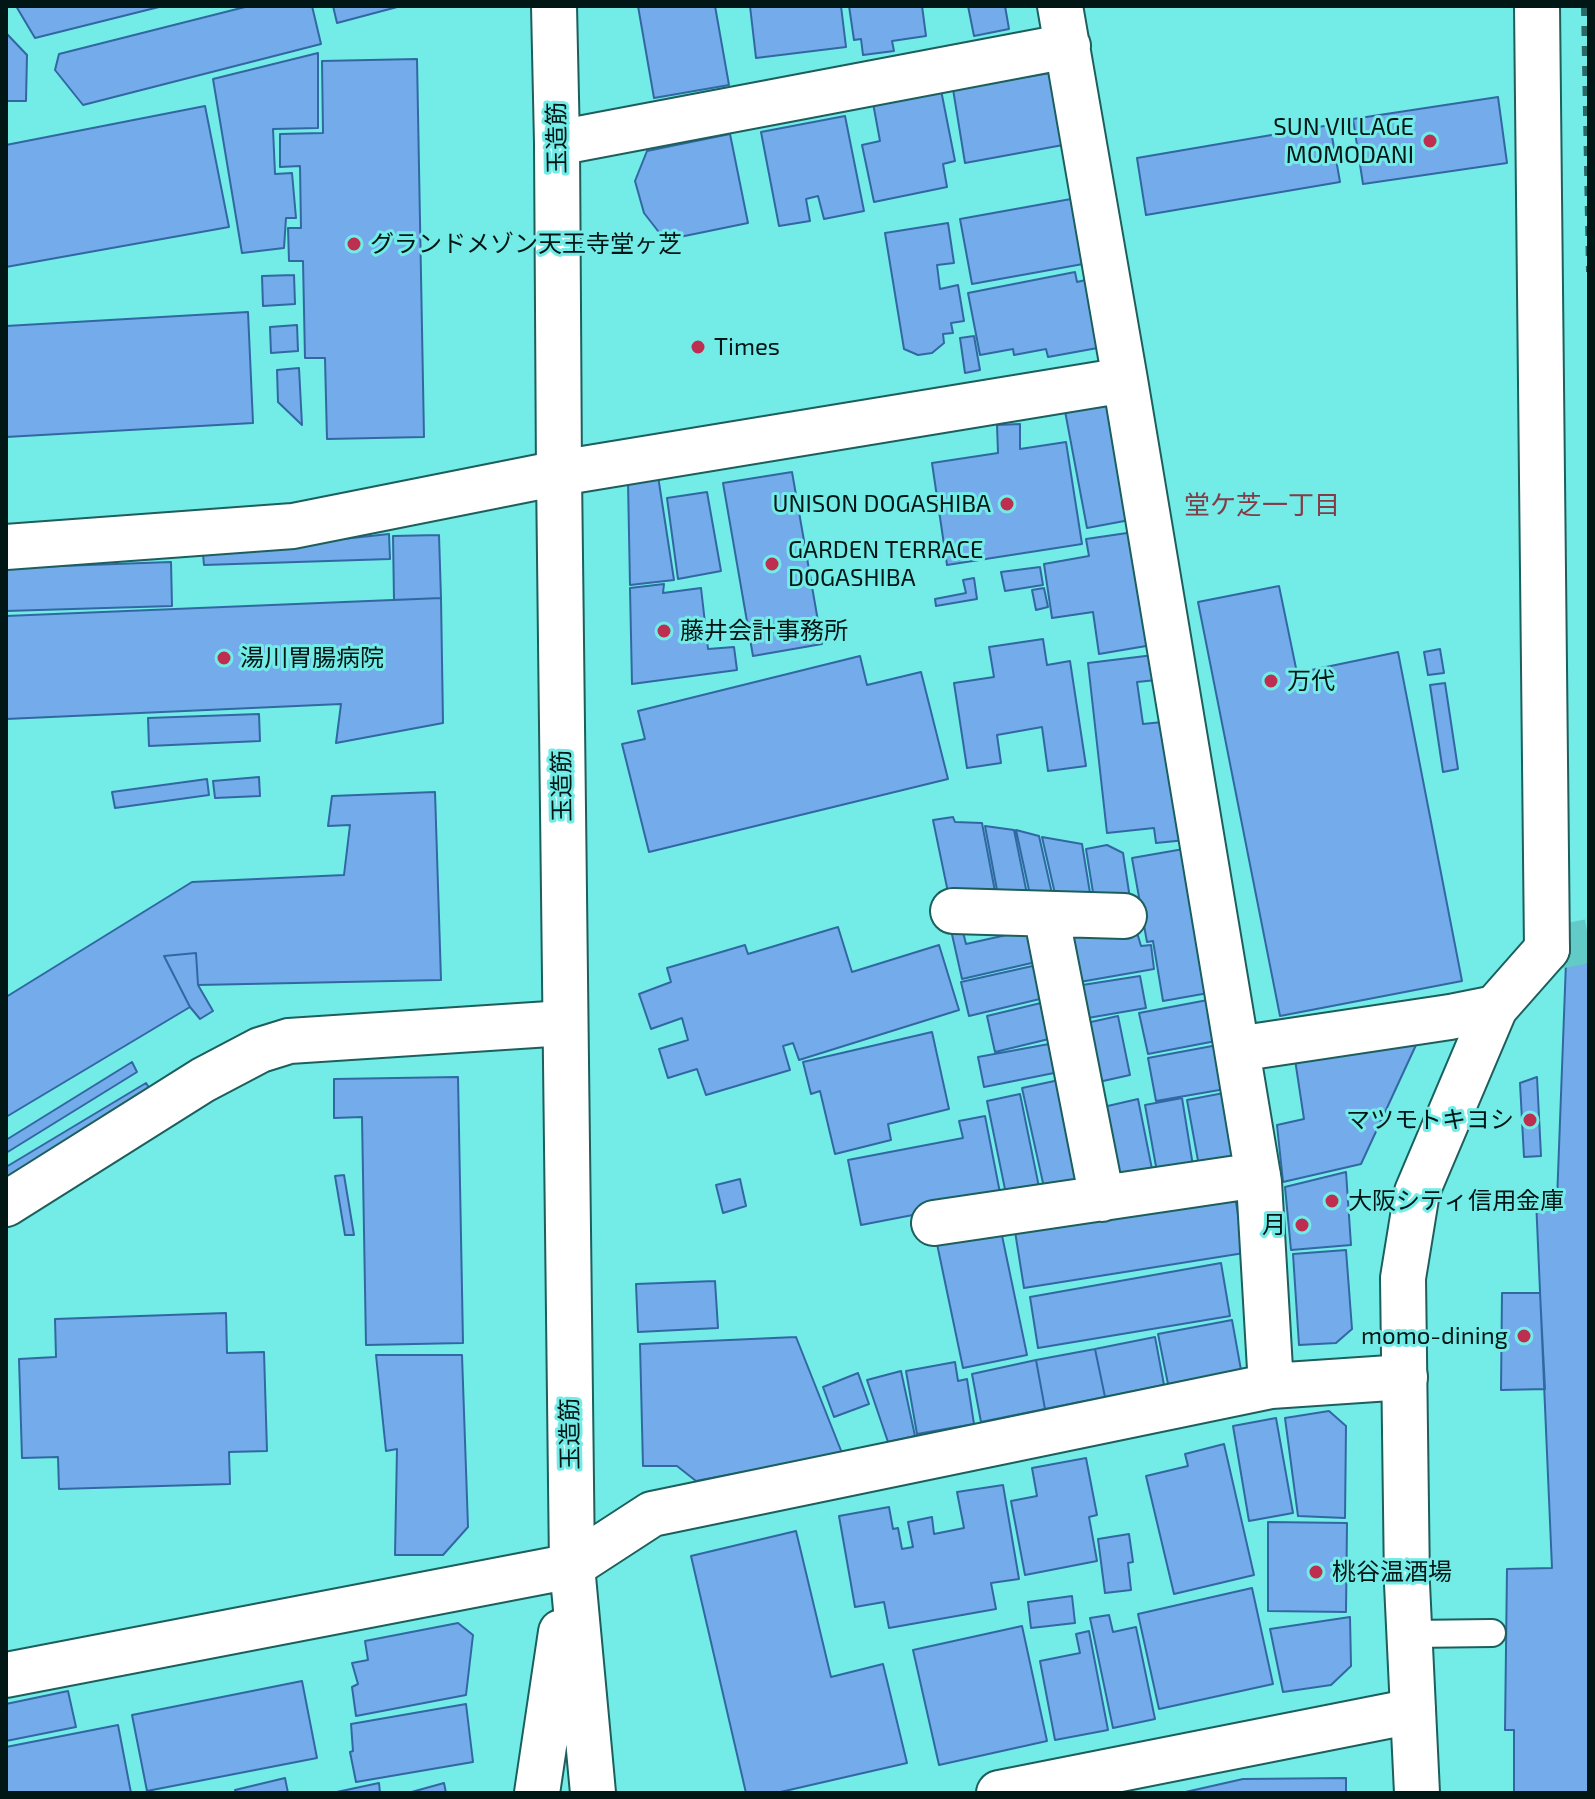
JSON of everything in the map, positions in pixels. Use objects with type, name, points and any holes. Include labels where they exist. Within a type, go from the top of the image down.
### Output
[{"type":"street","name":"玉造筋","points":[[554,6],[572,1566],[593,1793]]},
{"type":"street","points":[[1417,1793],[1410,1634],[1403,1278],[1417,1192],[1495,1008],[1547,949],[1537,6]]},
{"type":"street","points":[[557,143],[1064,26],[1258,1175],[1271,1386]]},
{"type":"street","points":[[6,547],[293,526],[559,473],[1125,380]]},
{"type":"street","points":[[953,911],[1124,916]]},
{"type":"street","points":[[1046,914],[1102,1199]]},
{"type":"street","points":[[1237,1049],[1495,1008]]},
{"type":"street","points":[[6,1204],[203,1080],[260,1050],[289,1041],[565,1023]]},
{"type":"street","points":[[934,1223],[1258,1175]]},
{"type":"street","points":[[6,1675],[572,1566],[652,1514],[1271,1386],[1405,1377]]},
{"type":"street","name":"玉造筋","points":[[537,1793],[572,1566]]},
{"type":"street","points":[[999,1793],[1413,1711]]},
{"type":"lane","points":[[1410,1634],[1492,1633]]},
{"type":"building","points":[[16,6],[163,6],[35,38]]},
{"type":"building","points":[[249,6],[312,6],[321,44],[83,105],[55,70],[59,54]]},
{"type":"building","points":[[333,6],[401,6],[337,23]]},
{"type":"building","points":[[638,6],[715,6],[729,85],[654,98]]},
{"type":"building","points":[[750,6],[841,6],[846,47],[756,58]]},
{"type":"building","points":[[849,6],[922,6],[926,36],[892,41],[894,51],[863,55],[861,39],[854,40]]},
{"type":"building","points":[[968,6],[1005,6],[1009,29],[974,36]]},
{"type":"building","points":[[6,33],[27,55],[26,101],[6,101]]},
{"type":"building","points":[[318,53],[318,128],[273,129],[275,174],[292,173],[296,218],[286,218],[284,248],[242,253],[213,79]]},
{"type":"building","name":"グランドメゾン天王寺堂ヶ芝","points":[[417,59],[424,437],[327,439],[325,358],[305,358],[303,261],[289,261],[288,228],[301,228],[300,166],[280,167],[280,134],[323,133],[322,61]]},
{"type":"building","points":[[1050,73],[1063,145],[965,163],[953,89]]},
{"type":"building","points":[[941,90],[955,161],[943,164],[947,187],[874,202],[862,145],[880,141],[873,103]]},
{"type":"building","name":"SUN VILLAGE MOMODANI","points":[[1498,97],[1507,163],[1363,184],[1353,119]]},
{"type":"building","points":[[205,106],[229,227],[6,267],[6,145]]},
{"type":"building","points":[[845,116],[864,211],[824,219],[818,196],[806,199],[810,221],[779,226],[761,132]]},
{"type":"building","points":[[1330,125],[1340,182],[1146,215],[1137,158]]},
{"type":"building","points":[[730,134],[748,223],[665,240],[644,213],[635,181],[647,151]]},
{"type":"building","points":[[1071,199],[1083,264],[972,284],[960,219]]},
{"type":"building","points":[[948,223],[954,263],[937,265],[940,289],[958,285],[964,321],[951,323],[953,333],[943,334],[944,343],[932,353],[918,355],[904,349],[885,233]]},
{"type":"building","points":[[1075,272],[1077,282],[1090,279],[1103,347],[1048,357],[1046,349],[1014,355],[1013,349],[980,355],[968,293]]},
{"type":"building","points":[[294,275],[295,304],[263,306],[262,276]]},
{"type":"building","points":[[248,312],[253,423],[6,437],[6,326]]},
{"type":"building","points":[[297,325],[298,351],[271,353],[270,327]]},
{"type":"building","points":[[974,336],[980,370],[965,373],[960,338]]},
{"type":"building","points":[[299,368],[302,425],[278,402],[277,370]]},
{"type":"building","points":[[1115,403],[1135,519],[1087,528],[1065,411]]},
{"type":"building","name":"UNISON DOGASHIBA","points":[[1020,424],[1020,449],[1066,442],[1082,544],[947,565],[932,463],[998,453],[997,425]]},
{"type":"building","name":"GARDEN TERRACE DOGASHIBA","points":[[792,472],[822,644],[753,656],[723,483]]},
{"type":"building","points":[[658,476],[674,580],[630,585],[628,482]]},
{"type":"building","points":[[707,492],[721,571],[678,579],[667,498]]},
{"type":"building","points":[[1134,532],[1152,645],[1099,654],[1093,612],[1052,618],[1044,564],[1089,556],[1086,539]]},
{"type":"building","points":[[389,534],[390,559],[204,565],[203,554]]},
{"type":"building","name":"湯川胃腸病院","points":[[439,535],[441,598],[394,600],[393,536]]},
{"type":"building","points":[[171,562],[172,606],[6,611],[6,568]]},
{"type":"building","points":[[1040,567],[1043,585],[1005,591],[1001,572]]},
{"type":"building","points":[[974,578],[977,599],[936,606],[935,599],[966,593],[963,580]]},
{"type":"building","points":[[664,584],[663,593],[701,588],[708,649],[734,647],[737,670],[632,684],[630,588]]},
{"type":"building","points":[[1279,586],[1297,673],[1398,652],[1462,981],[1280,1016],[1198,602]]},
{"type":"building","points":[[1044,588],[1048,607],[1036,610],[1032,590]]},
{"type":"building","name":"湯川胃腸病院","points":[[441,598],[443,723],[336,743],[341,704],[6,719],[6,616]]},
{"type":"building","points":[[1043,639],[1047,665],[1070,661],[1086,766],[1048,771],[1042,727],[997,735],[1001,763],[967,768],[954,683],[994,677],[989,647]]},
{"type":"building","points":[[1440,649],[1444,673],[1428,675],[1424,652]]},
{"type":"building","points":[[1162,654],[1166,679],[1137,682],[1143,724],[1172,721],[1186,840],[1156,843],[1154,828],[1107,833],[1088,663]]},
{"type":"building","points":[[860,656],[867,685],[921,672],[948,779],[649,852],[622,744],[645,739],[638,711]]},
{"type":"building","points":[[1445,683],[1458,769],[1443,772],[1430,685]]},
{"type":"building","points":[[259,714],[260,741],[149,746],[148,718]]},
{"type":"building","points":[[259,777],[260,796],[215,798],[213,781]]},
{"type":"building","points":[[207,779],[209,795],[115,808],[112,792]]},
{"type":"building","points":[[435,792],[441,980],[198,985],[196,953],[164,956],[190,1007],[6,1117],[6,997],[192,882],[344,875],[350,825],[328,826],[332,796]]},
{"type":"building","points":[[953,817],[955,822],[982,823],[997,902],[950,902],[933,820]]},
{"type":"building","points":[[985,826],[1014,830],[1028,899],[1000,906]]},
{"type":"building","points":[[1016,830],[1039,836],[1053,898],[1032,904]]},
{"type":"building","points":[[1042,837],[1082,844],[1091,899],[1058,907]]},
{"type":"building","points":[[1107,845],[1123,853],[1131,905],[1096,911],[1086,849]]},
{"type":"building","points":[[1195,847],[1214,992],[1163,1001],[1153,941],[1147,942],[1132,858]]},
{"type":"building","points":[[838,927],[852,972],[939,945],[959,1010],[799,1060],[793,1043],[783,1046],[790,1070],[706,1095],[697,1069],[668,1078],[659,1049],[688,1040],[682,1018],[651,1029],[639,994],[671,982],[667,968],[745,945],[748,954]]},
{"type":"building","points":[[962,928],[966,944],[1029,930],[1036,962],[962,979],[951,930]]},
{"type":"building","points":[[1136,929],[1141,946],[1151,945],[1154,969],[1074,983],[1064,933]]},
{"type":"building","points":[[196,953],[198,985],[213,1011],[200,1019],[190,1007],[164,956]]},
{"type":"building","points":[[1566,962],[1589,963],[1589,1793],[1514,1793],[1514,1730],[1505,1730],[1507,1569],[1552,1568],[1536,1199],[1557,1201]]},
{"type":"building","points":[[1037,965],[1044,998],[969,1016],[961,982]]},
{"type":"building","points":[[1140,976],[1146,1008],[1082,1019],[1076,986]]},
{"type":"building","points":[[1213,999],[1221,1040],[1148,1054],[1139,1013]]},
{"type":"building","points":[[1045,1002],[1053,1038],[995,1052],[987,1016]]},
{"type":"building","points":[[1118,1016],[1130,1075],[1094,1083],[1082,1024]]},
{"type":"building","points":[[1406,1029],[1416,1045],[1361,1164],[1283,1182],[1277,1125],[1304,1119],[1294,1053]]},
{"type":"building","points":[[932,1032],[949,1109],[888,1124],[891,1140],[835,1154],[820,1091],[811,1094],[803,1062]]},
{"type":"building","points":[[1049,1044],[1054,1073],[984,1087],[978,1057]]},
{"type":"building","points":[[1223,1044],[1231,1088],[1156,1101],[1148,1058]]},
{"type":"building","points":[[132,1062],[137,1072],[6,1153],[6,1140]]},
{"type":"building","points":[[458,1077],[463,1343],[366,1345],[362,1117],[334,1118],[334,1079]]},
{"type":"building","name":"マツモトキヨシ","points":[[1537,1077],[1541,1156],[1524,1157],[1520,1083]]},
{"type":"building","points":[[1059,1080],[1083,1183],[1045,1192],[1022,1088]]},
{"type":"building","points":[[146,1083],[153,1094],[6,1182],[6,1167]]},
{"type":"building","points":[[1229,1092],[1240,1158],[1199,1166],[1187,1100]]},
{"type":"building","points":[[1020,1094],[1040,1192],[1007,1199],[987,1101]]},
{"type":"building","points":[[1182,1098],[1193,1166],[1157,1172],[1145,1105]]},
{"type":"building","points":[[1138,1099],[1152,1169],[1113,1176],[1099,1108]]},
{"type":"building","points":[[985,1116],[1001,1198],[861,1225],[848,1160],[963,1138],[959,1121]]},
{"type":"building","points":[[1346,1172],[1351,1245],[1291,1250],[1285,1187]]},
{"type":"building","points":[[344,1175],[354,1235],[345,1235],[335,1176]]},
{"type":"building","points":[[740,1179],[746,1206],[723,1213],[716,1185]]},
{"type":"building","points":[[1234,1189],[1244,1253],[1024,1288],[1014,1225]]},
{"type":"building","points":[[1000,1226],[1027,1355],[963,1368],[936,1239]]},
{"type":"building","points":[[1346,1250],[1352,1329],[1336,1343],[1299,1345],[1293,1254]]},
{"type":"building","points":[[1221,1263],[1230,1316],[1038,1348],[1030,1297]]},
{"type":"building","points":[[715,1281],[718,1328],[638,1332],[636,1284]]},
{"type":"building","points":[[1502,1293],[1540,1293],[1545,1389],[1501,1390]]},
{"type":"building","points":[[226,1313],[227,1353],[264,1352],[267,1451],[229,1452],[230,1484],[59,1489],[58,1457],[22,1458],[19,1359],[56,1357],[55,1319]]},
{"type":"building","points":[[1232,1320],[1241,1370],[1168,1384],[1158,1334]]},
{"type":"building","points":[[796,1337],[842,1453],[696,1481],[677,1466],[643,1466],[640,1344]]},
{"type":"building","points":[[1155,1337],[1164,1385],[1105,1397],[1095,1349]]},
{"type":"building","points":[[1095,1349],[1105,1397],[1045,1409],[1036,1360]]},
{"type":"building","points":[[376,1355],[462,1355],[468,1527],[443,1555],[395,1555],[397,1449],[386,1451]]},
{"type":"building","points":[[1036,1360],[1045,1409],[981,1422],[972,1374]]},
{"type":"building","points":[[955,1362],[958,1381],[967,1379],[974,1424],[917,1434],[906,1371]]},
{"type":"building","points":[[901,1371],[915,1436],[888,1442],[867,1380]]},
{"type":"building","points":[[858,1373],[869,1404],[834,1417],[823,1387]]},
{"type":"building","points":[[1329,1411],[1346,1426],[1345,1518],[1298,1516],[1285,1418]]},
{"type":"building","points":[[1276,1418],[1293,1513],[1249,1521],[1233,1426]]},
{"type":"building","points":[[1224,1444],[1254,1575],[1174,1594],[1146,1476],[1188,1466],[1185,1454]]},
{"type":"building","points":[[1086,1458],[1097,1515],[1089,1517],[1097,1561],[1025,1575],[1011,1501],[1037,1496],[1032,1468]]},
{"type":"building","points":[[1003,1485],[1019,1579],[991,1583],[996,1609],[889,1628],[884,1602],[855,1607],[839,1516],[889,1507],[893,1529],[898,1528],[902,1549],[913,1547],[908,1522],[932,1517],[934,1534],[964,1528],[957,1492]]},
{"type":"building","points":[[1268,1522],[1347,1523],[1346,1612],[1268,1611]]},
{"type":"building","points":[[796,1531],[831,1677],[883,1664],[907,1763],[776,1793],[746,1793],[691,1556]]},
{"type":"building","points":[[1129,1534],[1133,1562],[1128,1563],[1131,1590],[1105,1593],[1098,1539]]},
{"type":"building","points":[[1252,1588],[1273,1684],[1159,1709],[1138,1614]]},
{"type":"building","points":[[1072,1596],[1075,1623],[1031,1628],[1028,1602]]},
{"type":"building","points":[[1109,1615],[1113,1632],[1136,1627],[1155,1719],[1113,1728],[1090,1618]]},
{"type":"building","points":[[1350,1617],[1351,1666],[1331,1685],[1283,1692],[1270,1629]]},
{"type":"building","points":[[458,1623],[473,1635],[466,1695],[356,1716],[352,1687],[358,1684],[352,1663],[368,1660],[365,1641]]},
{"type":"building","points":[[1022,1626],[1047,1741],[939,1765],[913,1650]]},
{"type":"building","points":[[1089,1631],[1108,1730],[1055,1740],[1040,1661],[1080,1653],[1076,1634]]},
{"type":"building","points":[[302,1681],[317,1758],[147,1791],[132,1715]]},
{"type":"building","points":[[68,1691],[76,1727],[6,1741],[6,1704]]},
{"type":"building","points":[[466,1704],[473,1762],[356,1782],[350,1752],[353,1751],[351,1724]]},
{"type":"building","points":[[118,1725],[131,1793],[6,1793],[6,1747]]},
{"type":"building","points":[[285,1778],[288,1793],[236,1793],[235,1790]]},
{"type":"building","points":[[1346,1778],[1346,1793],[1181,1793],[1243,1779]]},
{"type":"building","points":[[379,1783],[380,1793],[332,1793]]},
{"type":"building","points":[[444,1783],[446,1793],[408,1793]]},
{"type":"tunnel","points":[[1547,949],[1589,941]]},
{"type":"railway","points":[[1584,6],[1589,272]]},
{"type":"place","name":"SUN VILLAGE MOMODANI","points":[[1430,141]]},
{"type":"place","name":"グランドメゾン天王寺堂ヶ芝","points":[[354,244]]},
{"type":"place","name":"Times","points":[[698,347]]},
{"type":"place","name":"UNISON DOGASHIBA","points":[[1007,504]]},
{"type":"place","name":"GARDEN TERRACE DOGASHIBA","points":[[772,564]]},
{"type":"place","name":"藤井会計事務所","points":[[664,631]]},
{"type":"place","name":"湯川胃腸病院","points":[[224,658]]},
{"type":"place","name":"万代","points":[[1271,681]]},
{"type":"place","name":"マツモトキヨシ","points":[[1530,1120]]},
{"type":"place","name":"大阪シティ信用金庫","points":[[1332,1201]]},
{"type":"place","name":"月","points":[[1302,1225]]},
{"type":"place","name":"momo-dining","points":[[1524,1336]]},
{"type":"place","name":"桃谷温酒場","points":[[1316,1572]]},
{"type":"district","name":"堂ケ芝一丁目","points":[[1262,505]]}]
